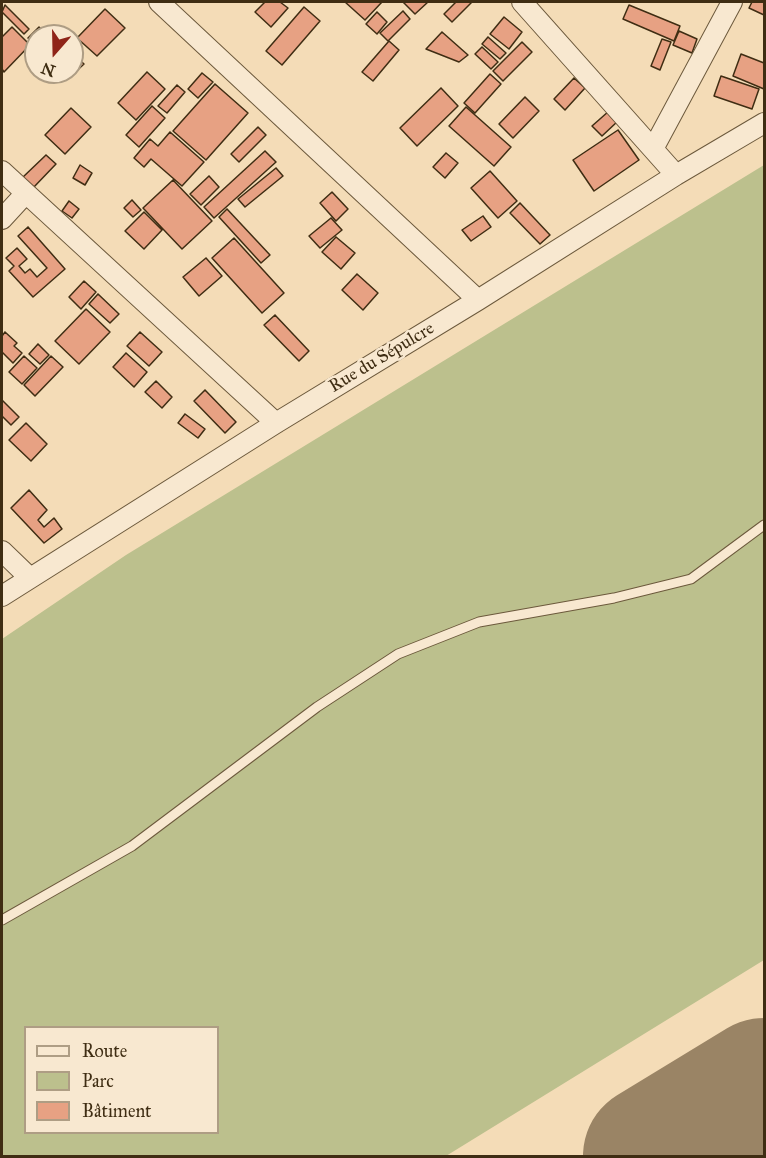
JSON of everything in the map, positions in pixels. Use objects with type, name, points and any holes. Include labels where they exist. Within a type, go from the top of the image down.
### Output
[{"type":"street","points":[[159,2],[478,300]]},
{"type":"street","points":[[522,2],[676,175]]},
{"type":"street","points":[[653,149],[732,2]]},
{"type":"street","name":"Rue du Sépulcre","points":[[2,596],[676,175],[765,123]]},
{"type":"street","points":[[2,171],[276,423]]},
{"type":"street","points":[[2,219],[26,194]]},
{"type":"street","points":[[2,550],[30,578]]},
{"type":"lane","points":[[2,920],[132,846],[317,707],[398,654],[479,622],[614,598],[690,579],[765,525]]},
{"type":"green space","points":[[764,165],[764,960],[446,1156],[2,1156],[2,639],[126,555]]},
{"type":"building","points":[[265,2],[280,2],[288,8],[271,27],[255,12]]},
{"type":"building","points":[[345,2],[382,2],[365,20]]},
{"type":"building","points":[[403,2],[428,2],[415,14]]},
{"type":"building","points":[[456,2],[472,2],[452,22],[444,14]]},
{"type":"building","points":[[752,2],[764,2],[764,15],[749,8]]},
{"type":"building","points":[[5,5],[24,24],[24,34],[2,12]]},
{"type":"building","points":[[629,5],[680,26],[674,41],[623,19]]},
{"type":"building","points":[[304,7],[320,21],[282,65],[266,51]]},
{"type":"building","points":[[105,9],[125,28],[97,56],[84,44],[84,31]]},
{"type":"building","points":[[403,11],[410,19],[388,41],[380,33]]},
{"type":"building","points":[[377,12],[387,22],[377,34],[366,24]]},
{"type":"building","points":[[504,17],[522,32],[509,49],[490,34]]},
{"type":"building","points":[[12,27],[24,39],[24,51],[4,72],[2,69],[2,37]]},
{"type":"building","points":[[679,31],[697,39],[692,53],[673,45]]},
{"type":"building","points":[[442,32],[468,55],[459,62],[426,49]]},
{"type":"building","points":[[488,37],[506,53],[500,59],[482,44]]},
{"type":"building","points":[[662,39],[671,42],[660,70],[651,66]]},
{"type":"building","points":[[389,41],[399,50],[373,81],[362,72]]},
{"type":"building","points":[[522,42],[532,52],[503,81],[493,71]]},
{"type":"building","points":[[482,47],[498,62],[491,69],[475,54]]},
{"type":"building","points":[[741,54],[764,63],[764,89],[733,76]]},
{"type":"building","points":[[147,72],[165,89],[136,120],[118,103]]},
{"type":"building","points":[[202,73],[213,82],[198,98],[188,89]]},
{"type":"building","points":[[490,74],[501,84],[475,113],[464,103]]},
{"type":"building","points":[[721,76],[759,89],[752,109],[714,96]]},
{"type":"building","points":[[574,78],[585,88],[565,110],[554,99]]},
{"type":"building","points":[[215,84],[248,113],[206,160],[173,131]]},
{"type":"building","points":[[177,85],[185,92],[167,113],[158,106]]},
{"type":"building","points":[[441,88],[458,106],[417,146],[400,128]]},
{"type":"building","points":[[525,97],[539,111],[513,138],[499,124]]},
{"type":"building","points":[[152,106],[165,118],[139,147],[126,135]]},
{"type":"building","points":[[466,107],[511,147],[494,166],[449,126]]},
{"type":"building","points":[[71,108],[91,127],[65,154],[45,135]]},
{"type":"building","points":[[609,111],[618,121],[602,136],[592,126]]},
{"type":"building","points":[[258,127],[266,135],[239,162],[231,154]]},
{"type":"building","points":[[618,130],[639,160],[594,191],[573,160]]},
{"type":"building","points":[[170,132],[204,162],[182,186],[151,159],[144,167],[134,158],[150,139],[158,146]]},
{"type":"building","points":[[265,151],[276,162],[214,218],[204,207]]},
{"type":"building","points":[[446,153],[458,163],[445,178],[433,167]]},
{"type":"building","points":[[46,155],[56,164],[33,188],[22,178]]},
{"type":"building","points":[[80,165],[92,173],[85,185],[73,178]]},
{"type":"building","points":[[276,168],[283,176],[245,207],[238,199]]},
{"type":"building","points":[[490,171],[517,201],[498,218],[471,188]]},
{"type":"building","points":[[209,176],[219,187],[201,205],[190,194]]},
{"type":"building","points":[[173,180],[212,221],[182,249],[143,208]]},
{"type":"building","points":[[332,192],[348,209],[336,221],[320,203]]},
{"type":"building","points":[[132,200],[141,210],[133,217],[124,208]]},
{"type":"building","points":[[69,201],[79,209],[72,218],[62,211]]},
{"type":"building","points":[[520,203],[550,235],[540,244],[510,213]]},
{"type":"building","points":[[227,209],[270,255],[261,263],[219,217]]},
{"type":"building","points":[[144,212],[162,230],[144,249],[125,231]]},
{"type":"building","points":[[483,216],[491,227],[471,241],[462,230]]},
{"type":"building","points":[[331,218],[342,230],[320,248],[309,236]]},
{"type":"building","points":[[28,227],[65,269],[33,297],[9,271],[14,266],[6,258],[17,248],[27,259],[19,266],[25,273],[30,269],[37,277],[47,268],[18,236]]},
{"type":"building","points":[[336,237],[355,253],[341,269],[322,252]]},
{"type":"building","points":[[234,238],[284,293],[262,313],[212,258]]},
{"type":"building","points":[[206,258],[222,276],[199,296],[183,277]]},
{"type":"building","points":[[357,274],[378,293],[363,310],[342,290]]},
{"type":"building","points":[[84,281],[96,292],[81,309],[69,297]]},
{"type":"building","points":[[98,294],[119,314],[110,323],[89,304]]},
{"type":"building","points":[[86,309],[110,332],[79,364],[55,341]]},
{"type":"building","points":[[275,315],[309,351],[299,361],[264,325]]},
{"type":"building","points":[[5,332],[17,343],[14,346],[22,353],[13,363],[2,352],[2,336]]},
{"type":"building","points":[[140,332],[162,352],[149,366],[127,346]]},
{"type":"building","points":[[38,344],[49,355],[40,364],[29,354]]},
{"type":"building","points":[[126,353],[147,372],[134,387],[113,367]]},
{"type":"building","points":[[24,356],[37,368],[22,384],[9,372]]},
{"type":"building","points":[[51,356],[63,367],[35,396],[24,385]]},
{"type":"building","points":[[156,381],[172,397],[162,408],[145,392]]},
{"type":"building","points":[[205,390],[236,422],[225,433],[194,401]]},
{"type":"building","points":[[2,400],[19,417],[11,425],[2,416]]},
{"type":"building","points":[[185,414],[205,429],[198,438],[178,423]]},
{"type":"building","points":[[26,423],[47,444],[31,461],[9,440]]},
{"type":"building","points":[[29,490],[47,510],[38,520],[44,527],[54,518],[62,529],[44,543],[11,508]]},
{"type":"runway","points":[[654,1156],[764,1089]]}]
